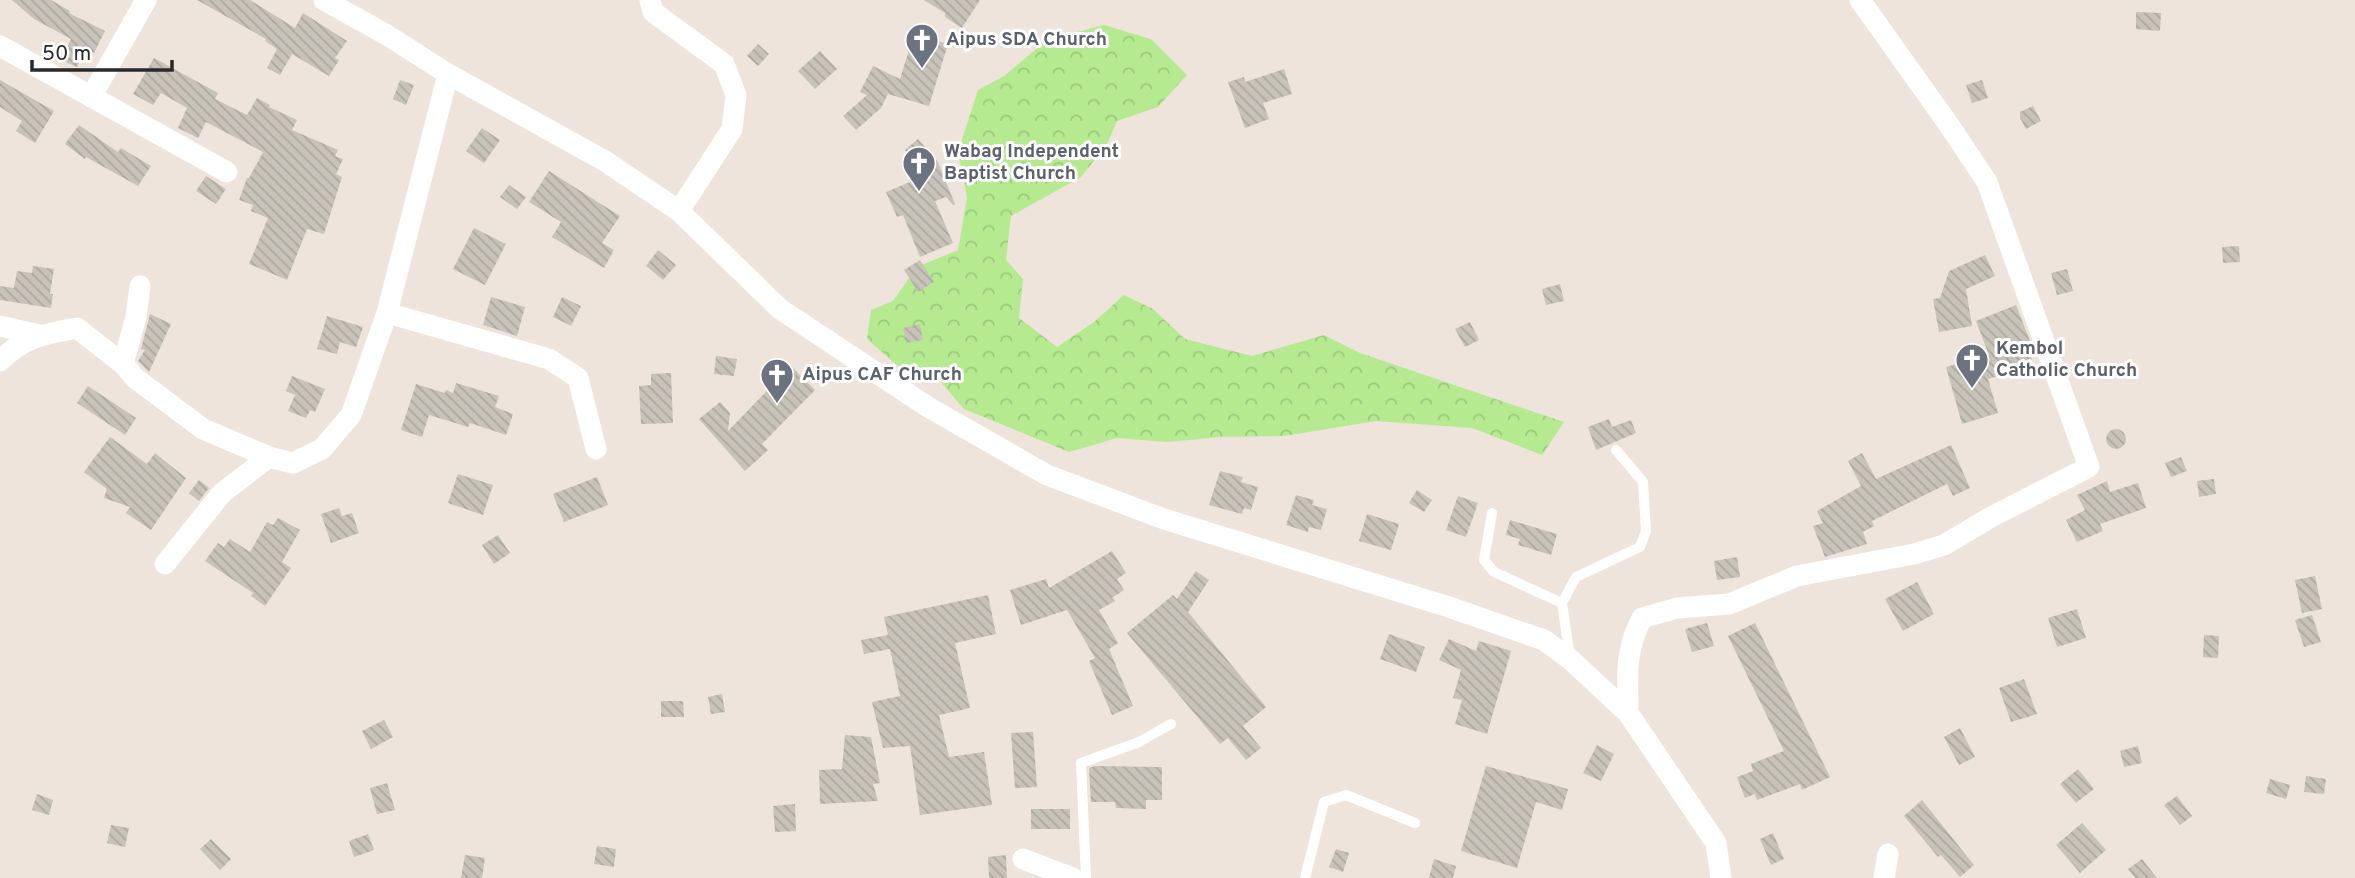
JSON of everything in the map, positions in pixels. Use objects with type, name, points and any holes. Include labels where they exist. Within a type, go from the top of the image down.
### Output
[{"type":"street","points":[[91,97],[146,0]]},
{"type":"street","points":[[324,0],[387,35],[448,74],[605,161],[679,211],[780,309],[928,407],[1048,475],[1164,519],[1449,607],[1544,640],[1571,660],[1629,713],[1716,843],[1721,878]]},
{"type":"street","points":[[650,0],[653,12],[724,64],[736,96],[733,129],[679,211]]},
{"type":"street","points":[[1629,713],[1628,667],[1631,639],[1642,618],[1677,608],[1729,604],[1797,576],[1914,554],[1944,545],[1991,517],[2089,467],[1986,182],[1860,0]]},
{"type":"street","points":[[0,46],[227,172]]},
{"type":"street","points":[[0,361],[15,346],[39,335],[77,328],[124,364],[135,378],[203,429],[269,457],[293,463],[322,449],[351,415],[387,313],[448,74]]},
{"type":"street","points":[[124,364],[140,286]]},
{"type":"street","points":[[387,313],[549,359],[578,378],[596,449]]},
{"type":"street","points":[[0,326],[39,335]]},
{"type":"street","points":[[165,564],[222,493],[269,457]]},
{"type":"street","points":[[1884,878],[1888,855]]},
{"type":"street","points":[[1023,859],[1073,878]]},
{"type":"lane","points":[[1571,660],[1562,603],[1576,577],[1640,547],[1646,531],[1643,482],[1616,450]]},
{"type":"lane","points":[[1492,513],[1484,560],[1494,572],[1562,603]]},
{"type":"lane","points":[[1086,878],[1081,763],[1139,742],[1171,724]]},
{"type":"lane","points":[[1305,878],[1324,802],[1346,795],[1415,823]]},
{"type":"green space","points":[[1104,25],[1151,39],[1187,75],[1158,107],[1117,121],[1107,144],[1081,177],[1011,216],[1006,260],[1023,279],[1019,318],[1057,347],[1094,322],[1124,295],[1153,309],[1185,339],[1252,356],[1324,335],[1360,353],[1564,422],[1542,455],[1472,428],[1376,421],[1284,436],[1220,437],[1167,442],[1117,438],[1069,452],[964,409],[934,374],[899,367],[867,339],[871,310],[893,301],[917,267],[958,250],[967,198],[958,152],[978,90],[1004,76],[1047,40]]},
{"type":"building","points":[[12,0],[51,0],[70,11],[69,13],[105,31],[94,53],[85,48],[77,67],[61,60],[71,39],[34,19]]},
{"type":"building","points":[[197,0],[250,0],[295,28],[303,13],[347,41],[335,58],[339,60],[329,76],[292,54],[280,75],[267,68],[277,49],[265,41],[266,39]]},
{"type":"building","points":[[924,0],[980,0],[962,28]]},
{"type":"building","points":[[2136,12],[2161,13],[2160,31],[2136,29]]},
{"type":"building","name":"Aipus SDA Church","points":[[914,34],[948,44],[929,106],[888,94],[881,108],[856,130],[843,116],[867,95],[860,92],[873,66],[900,79]]},
{"type":"building","points":[[758,44],[769,54],[758,66],[747,56]]},
{"type":"building","points":[[820,51],[837,69],[815,89],[798,71]]},
{"type":"building","points":[[154,58],[218,93],[215,99],[247,115],[257,98],[270,105],[269,107],[297,120],[292,130],[338,150],[335,156],[343,159],[336,174],[342,177],[324,234],[307,229],[287,280],[249,264],[268,218],[251,211],[253,205],[239,200],[247,178],[263,152],[206,122],[198,138],[178,128],[187,108],[161,93],[153,105],[133,94]]},
{"type":"building","points":[[1284,69],[1292,94],[1263,103],[1269,119],[1245,128],[1228,82],[1244,77],[1245,82]]},
{"type":"building","points":[[0,80],[54,111],[35,143],[16,131],[22,121],[0,107]]},
{"type":"building","points":[[400,80],[414,85],[406,105],[393,99]]},
{"type":"building","points":[[1982,80],[1988,98],[1972,103],[1966,85]]},
{"type":"building","points":[[2033,106],[2041,121],[2026,129],[2020,112]]},
{"type":"building","points":[[79,125],[118,152],[121,148],[151,166],[138,186],[86,157],[85,159],[65,144]]},
{"type":"building","points":[[482,128],[500,140],[484,163],[466,151]]},
{"type":"building","points":[[918,139],[938,162],[955,204],[946,197],[935,201],[953,243],[920,257],[903,215],[897,217],[886,192],[927,175],[905,150]]},
{"type":"building","points":[[549,171],[620,216],[602,243],[614,250],[604,268],[552,237],[561,222],[529,202]]},
{"type":"building","points":[[206,176],[226,189],[216,204],[196,191]]},
{"type":"building","points":[[509,185],[526,197],[517,209],[500,197]]},
{"type":"building","points":[[474,228],[506,244],[485,285],[453,269]]},
{"type":"building","points":[[2239,246],[2240,262],[2223,263],[2222,247]]},
{"type":"building","points":[[658,250],[676,265],[663,280],[646,266]]},
{"type":"building","points":[[1985,255],[1995,276],[1966,289],[1972,326],[1939,332],[1933,299],[1940,298],[1949,271]]},
{"type":"building","points":[[920,260],[934,282],[918,292],[904,270]]},
{"type":"building","points":[[33,266],[54,269],[51,308],[0,300],[0,286],[14,288],[17,271],[32,273]]},
{"type":"building","points":[[2067,269],[2073,291],[2057,295],[2051,273]]},
{"type":"building","points":[[1560,284],[1564,301],[1546,305],[1542,289]]},
{"type":"building","points":[[491,297],[525,307],[517,336],[483,325]]},
{"type":"building","points":[[562,297],[581,306],[571,326],[553,317]]},
{"type":"building","points":[[2016,305],[2030,341],[2027,342],[2032,360],[2015,365],[2017,370],[1988,379],[1998,413],[1962,424],[1946,367],[1989,355],[1976,321]]},
{"type":"building","points":[[150,314],[171,324],[149,372],[138,361],[145,350],[141,349]]},
{"type":"building","points":[[327,316],[363,327],[356,347],[340,342],[337,354],[317,349]]},
{"type":"building","points":[[1470,322],[1479,340],[1465,347],[1455,329]]},
{"type":"building","points":[[920,324],[923,340],[906,343],[903,328]]},
{"type":"building","points":[[716,356],[737,359],[734,376],[714,374]]},
{"type":"building","points":[[791,366],[815,390],[762,444],[768,450],[745,471],[699,419],[720,402],[730,413],[728,431]]},
{"type":"building","points":[[671,373],[673,423],[641,424],[639,386],[651,385],[651,374]]},
{"type":"building","points":[[292,376],[325,389],[315,412],[310,410],[306,418],[288,411],[295,395],[286,391]]},
{"type":"building","points":[[456,383],[499,396],[495,407],[513,414],[506,435],[470,423],[468,427],[429,415],[422,437],[401,430],[416,384],[453,393]]},
{"type":"building","points":[[88,386],[136,418],[125,435],[77,403]]},
{"type":"building","points":[[1609,419],[1612,427],[1631,420],[1636,433],[1596,450],[1588,427]]},
{"type":"building","points":[[2116,429],[2123,432],[2126,439],[2123,446],[2116,449],[2109,446],[2106,439],[2109,432]]},
{"type":"building","points":[[110,437],[147,464],[155,453],[186,478],[151,530],[126,513],[130,507],[104,498],[107,489],[84,472]]},
{"type":"building","points":[[1951,445],[1970,488],[1953,496],[1947,484],[1872,521],[1874,526],[1863,532],[1867,544],[1825,557],[1813,526],[1823,523],[1817,511],[1861,486],[1848,461],[1862,453],[1876,479]]},
{"type":"building","points":[[2181,457],[2187,471],[2171,477],[2165,463]]},
{"type":"building","points":[[1220,471],[1243,477],[1241,482],[1258,487],[1251,510],[1244,508],[1242,514],[1209,505]]},
{"type":"building","points":[[458,474],[493,485],[483,515],[448,503]]},
{"type":"building","points":[[597,477],[608,505],[564,522],[553,494]]},
{"type":"building","points":[[2214,479],[2216,494],[2199,497],[2197,481]]},
{"type":"building","points":[[199,480],[209,488],[199,501],[189,493]]},
{"type":"building","points":[[2107,481],[2110,492],[2138,483],[2146,508],[2100,524],[2103,531],[2077,542],[2066,520],[2085,510],[2077,495]]},
{"type":"building","points":[[1417,490],[1432,500],[1424,512],[1409,503]]},
{"type":"building","points":[[1296,495],[1314,500],[1312,505],[1327,509],[1321,530],[1309,527],[1308,532],[1286,525]]},
{"type":"building","points":[[1458,496],[1478,503],[1466,537],[1446,530]]},
{"type":"building","points":[[339,508],[342,516],[352,513],[359,533],[331,543],[321,514]]},
{"type":"building","points":[[1367,514],[1399,524],[1391,550],[1359,541]]},
{"type":"building","points":[[278,518],[300,530],[282,562],[291,568],[265,606],[251,596],[253,593],[205,561],[218,543],[224,547],[230,539],[250,552],[267,522],[273,525]]},
{"type":"building","points":[[1510,520],[1557,534],[1551,555],[1518,545],[1520,539],[1506,535]]},
{"type":"building","points":[[498,535],[510,553],[494,564],[482,545]]},
{"type":"building","points":[[1112,551],[1126,573],[1117,579],[1124,590],[1112,598],[1115,601],[1099,610],[1118,643],[1109,649],[1133,706],[1112,715],[1089,661],[1095,658],[1067,610],[1021,625],[1010,590],[1046,579],[1049,588]]},
{"type":"building","points":[[1737,557],[1740,577],[1717,580],[1714,561]]},
{"type":"building","points":[[1196,571],[1209,580],[1188,612],[1266,707],[1243,726],[1261,748],[1246,760],[1228,738],[1220,744],[1127,633],[1173,595],[1177,599]]},
{"type":"building","points":[[2315,576],[2322,609],[2302,613],[2295,580]]},
{"type":"building","points":[[1917,582],[1934,614],[1903,631],[1885,599]]},
{"type":"building","points":[[988,595],[996,634],[955,643],[970,708],[939,715],[949,757],[984,752],[992,805],[920,815],[910,746],[883,748],[872,702],[900,696],[890,649],[864,654],[861,640],[888,635],[884,617]]},
{"type":"building","points":[[2077,609],[2086,638],[2057,647],[2048,618]]},
{"type":"building","points":[[2312,615],[2321,642],[2304,647],[2295,620]]},
{"type":"building","points":[[1707,623],[1714,646],[1692,652],[1685,629]]},
{"type":"building","points":[[1755,623],[1830,777],[1802,790],[1800,784],[1757,800],[1755,794],[1745,798],[1737,777],[1753,771],[1751,764],[1784,751],[1728,636]]},
{"type":"building","points":[[1389,634],[1425,647],[1416,672],[1380,659]]},
{"type":"building","points":[[2204,635],[2219,636],[2218,658],[2203,657]]},
{"type":"building","points":[[1449,639],[1476,651],[1479,641],[1511,651],[1487,734],[1455,724],[1462,700],[1453,698],[1461,670],[1439,660]]},
{"type":"building","points":[[2024,679],[2037,714],[2011,722],[1999,688]]},
{"type":"building","points":[[722,694],[725,712],[711,714],[708,697]]},
{"type":"building","points":[[661,701],[683,701],[684,717],[661,717]]},
{"type":"building","points":[[384,720],[393,737],[371,749],[362,731]]},
{"type":"building","points":[[1960,728],[1975,757],[1959,765],[1944,737]]},
{"type":"building","points":[[1033,732],[1037,787],[1015,788],[1011,733]]},
{"type":"building","points":[[845,735],[871,737],[880,783],[873,784],[878,801],[820,804],[819,770],[842,769]]},
{"type":"building","points":[[1597,745],[1614,754],[1601,781],[1583,773]]},
{"type":"building","points":[[2138,746],[2142,763],[2124,767],[2120,751]]},
{"type":"building","points":[[1486,766],[1568,789],[1562,810],[1536,802],[1517,868],[1461,851]]},
{"type":"building","points":[[1162,767],[1162,800],[1146,800],[1146,809],[1116,808],[1115,802],[1091,802],[1089,768]]},
{"type":"building","points":[[2078,769],[2094,789],[2076,803],[2060,784]]},
{"type":"building","points":[[2306,776],[2326,779],[2324,794],[2304,792]]},
{"type":"building","points":[[2270,779],[2290,785],[2286,799],[2266,793]]},
{"type":"building","points":[[387,783],[395,810],[377,814],[370,788]]},
{"type":"building","points":[[37,794],[53,800],[49,815],[32,810]]},
{"type":"building","points":[[2177,796],[2192,816],[2180,825],[2164,805]]},
{"type":"building","points":[[1922,800],[1974,865],[1960,877],[1941,855],[1938,857],[1904,816]]},
{"type":"building","points":[[795,804],[796,831],[775,832],[773,806]]},
{"type":"building","points":[[1031,809],[1070,809],[1070,829],[1031,829]]},
{"type":"building","points":[[2082,823],[2106,850],[2080,873],[2056,845]]},
{"type":"building","points":[[111,825],[129,828],[125,847],[107,843]]},
{"type":"building","points":[[1773,833],[1784,859],[1771,865],[1760,839]]},
{"type":"building","points":[[368,834],[374,850],[354,857],[349,841]]},
{"type":"building","points":[[211,839],[231,859],[220,870],[200,849]]},
{"type":"building","points":[[597,846],[616,849],[614,867],[594,864]]},
{"type":"building","points":[[1336,849],[1349,853],[1343,872],[1329,867]]},
{"type":"building","points":[[465,855],[485,858],[482,878],[461,878]]},
{"type":"building","points":[[1006,855],[1007,878],[989,878],[988,857]]},
{"type":"building","points":[[1434,859],[1456,866],[1453,878],[1429,878]]},
{"type":"building","points":[[2142,859],[2157,878],[2135,878],[2128,869]]},
{"type":"place","name":"Aipus SDA Church","points":[[922,70]]},
{"type":"place","name":"Wabag Independent Baptist Church","points":[[919,193]]},
{"type":"place","name":"Kembol Catholic Church","points":[[1972,390]]},
{"type":"place","name":"Aipus CAF Church","points":[[777,405]]}]
